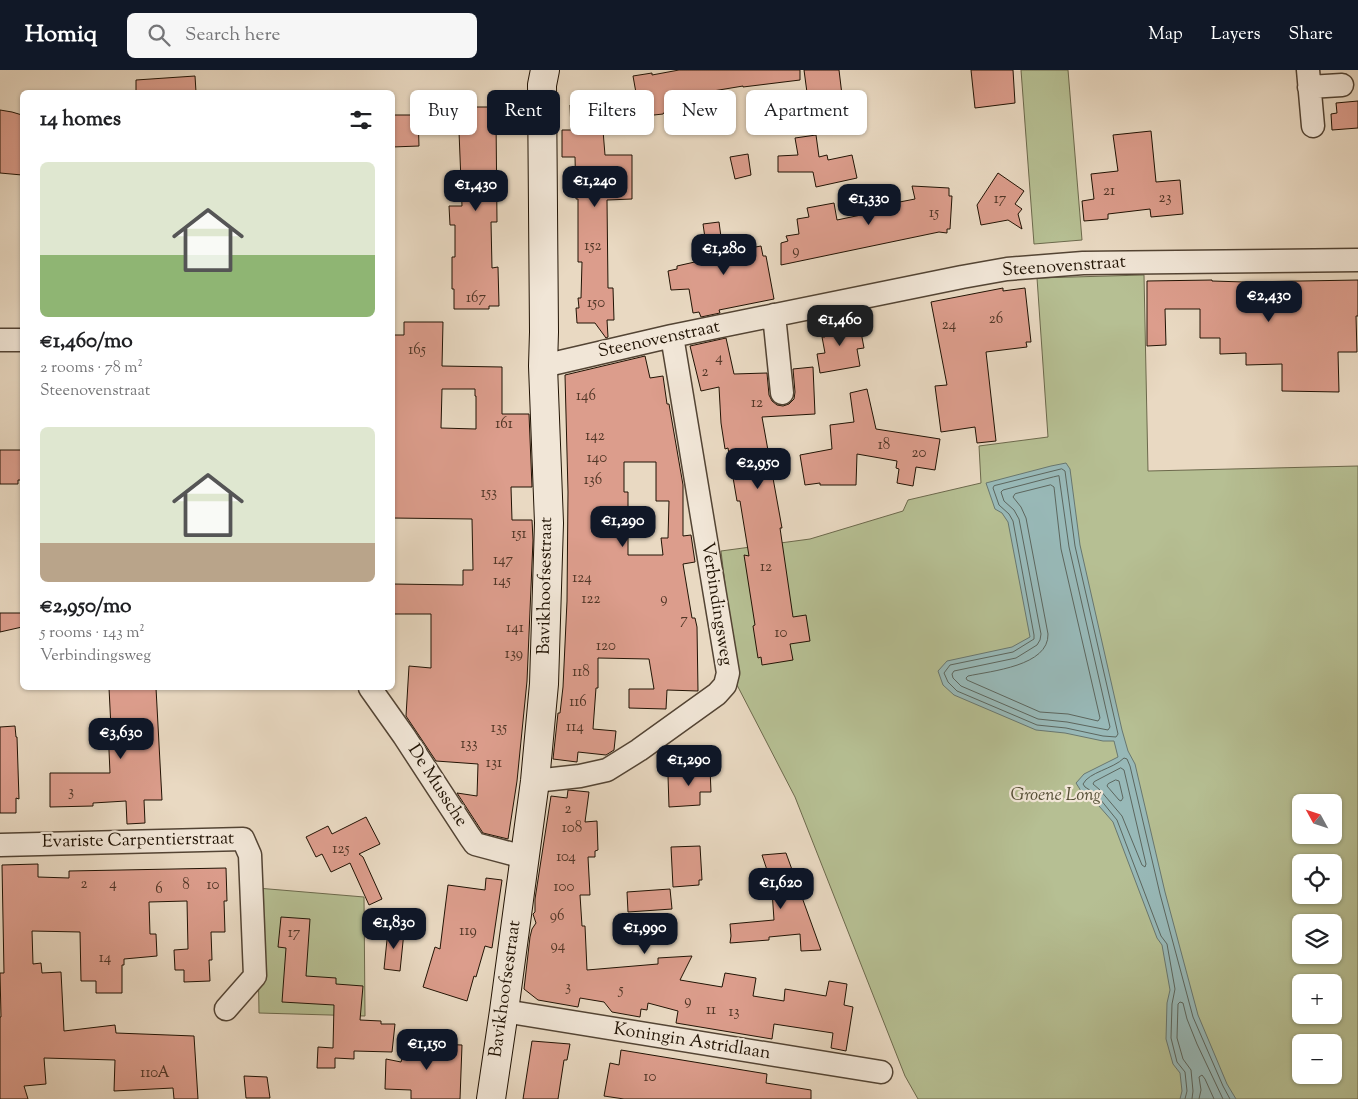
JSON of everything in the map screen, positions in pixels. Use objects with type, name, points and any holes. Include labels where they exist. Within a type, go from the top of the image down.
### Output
[{"type":"street","points":[[533,70],[545,70]]},
{"type":"street","name":"Bavikhoofsestraat","points":[[490,1099],[504,1011],[535,781],[544,684],[549,523],[543,366],[542,85],[545,70]]},
{"type":"street","points":[[1312,126],[1308,79],[1342,85]]},
{"type":"street","name":"Steenovenstraat","points":[[543,366],[672,336],[1007,269],[1083,263],[1358,260]]},
{"type":"street","points":[[774,315],[782,393]]},
{"type":"street","name":"Verbindingsweg","points":[[535,781],[580,776],[607,770],[647,744],[716,694],[725,685],[728,673],[672,336]]},
{"type":"street","points":[[0,340],[20,340]]},
{"type":"street","name":"De Mussche","points":[[371,690],[475,844],[524,857]]},
{"type":"street","name":"Evariste Carpentierstraat","points":[[0,844],[243,839],[250,855],[255,976],[226,1009]]},
{"type":"street","name":"Koningin Astridlaan","points":[[504,1011],[881,1072]]},
{"type":"green space","points":[[1021,70],[1068,70],[1082,240],[1034,244]]},
{"type":"green space","name":"Groene Long","points":[[1144,275],[1148,471],[1358,466],[1358,1099],[918,1099],[905,1076],[795,797],[737,685],[721,551],[810,539],[903,511],[908,500],[981,483],[979,446],[1048,437],[1037,278]]},
{"type":"green space","points":[[257,888],[364,897],[365,1016],[259,1013]]},
{"type":"water","points":[[1066,463],[1070,469],[1080,545],[1122,730],[1128,751],[1135,764],[1165,892],[1198,1015],[1227,1084],[1236,1099],[1180,1099],[1182,1091],[1180,1073],[1173,1064],[1166,1039],[1167,1003],[1170,990],[1162,945],[1157,938],[1113,822],[1092,798],[1081,791],[1076,783],[1084,774],[1118,757],[1114,741],[1103,741],[1065,733],[1036,730],[954,695],[943,685],[938,671],[947,661],[1012,647],[1030,637],[1008,522],[1002,513],[995,509],[986,483]]},
{"type":"building","points":[[679,70],[800,70],[800,80],[719,90],[664,90],[664,113],[654,115],[654,90],[636,90],[633,76],[652,73],[652,75]]},
{"type":"building","points":[[804,70],[839,70],[841,90],[807,90]]},
{"type":"building","points":[[971,70],[1013,70],[1015,103],[975,108]]},
{"type":"building","points":[[195,76],[196,90],[136,90],[136,80]]},
{"type":"building","points":[[1358,101],[1358,128],[1332,130],[1331,114],[1337,113],[1336,103]]},
{"type":"building","points":[[477,107],[487,107],[487,135],[496,135],[497,222],[491,222],[492,268],[498,267],[499,306],[489,306],[489,309],[454,309],[452,257],[455,257],[455,225],[450,225],[449,206],[462,206],[459,135],[477,135]]},
{"type":"building","points":[[0,110],[20,114],[20,175],[0,173]]},
{"type":"building","points":[[395,115],[410,115],[410,135],[419,135],[419,146],[395,147]]},
{"type":"building","points":[[562,130],[570,130],[570,135],[603,135],[605,155],[632,155],[632,199],[607,200],[608,288],[613,288],[614,320],[607,320],[608,337],[606,338],[595,323],[577,323],[576,308],[579,308],[578,298],[581,298],[582,262],[578,262],[578,199],[576,199],[575,157],[562,157]]},
{"type":"building","points":[[1151,131],[1156,182],[1180,180],[1183,214],[1151,217],[1150,209],[1108,214],[1108,219],[1084,221],[1082,201],[1094,199],[1091,174],[1118,171],[1113,135]]},
{"type":"building","points":[[816,135],[819,157],[827,155],[828,160],[852,155],[857,178],[816,187],[813,172],[778,172],[778,156],[798,155],[795,138]]},
{"type":"building","points":[[748,154],[751,175],[735,179],[730,157]]},
{"type":"building","points":[[998,173],[1024,191],[1015,204],[1022,209],[1018,214],[1022,229],[1008,220],[981,225],[977,205]]},
{"type":"building","points":[[912,186],[949,188],[949,196],[952,196],[950,229],[947,229],[947,233],[939,232],[781,265],[781,243],[788,241],[786,236],[799,234],[797,219],[809,217],[807,208],[834,203],[837,220],[880,211],[879,206],[915,199]]},
{"type":"building","points":[[719,222],[721,237],[729,235],[733,251],[761,246],[763,256],[766,256],[774,299],[719,310],[720,313],[701,317],[699,312],[693,313],[689,289],[671,290],[668,271],[677,269],[677,266],[708,259],[703,224]]},
{"type":"building","points":[[1212,280],[1245,282],[1358,280],[1357,352],[1338,352],[1339,392],[1282,391],[1282,364],[1246,365],[1246,353],[1220,354],[1220,338],[1200,338],[1200,309],[1165,309],[1166,345],[1147,346],[1147,281]]},
{"type":"building","points":[[1003,288],[1003,291],[1025,288],[1031,342],[1026,342],[1027,347],[986,352],[996,441],[977,443],[975,427],[941,432],[935,386],[947,385],[931,302]]},
{"type":"building","points":[[855,320],[857,332],[861,332],[864,348],[857,349],[860,366],[820,373],[817,354],[825,353],[822,337],[825,337],[823,326]]},
{"type":"building","points":[[404,322],[443,322],[442,366],[502,367],[502,414],[529,414],[532,487],[511,487],[512,520],[532,520],[533,540],[527,681],[517,781],[508,839],[483,833],[457,793],[477,796],[478,764],[436,761],[406,716],[409,666],[431,668],[431,614],[395,614],[395,584],[463,585],[463,570],[473,570],[472,519],[395,518],[395,335],[404,335]],"holes":[[[442,389],[475,389],[476,429],[441,428]]]},
{"type":"building","points":[[726,338],[734,374],[767,373],[769,395],[777,405],[789,404],[794,399],[793,369],[813,367],[815,414],[762,417],[782,528],[780,528],[793,617],[806,615],[810,641],[790,644],[793,660],[762,665],[761,657],[758,658],[744,555],[749,556],[740,501],[737,501],[728,448],[725,449],[719,387],[701,391],[690,346]]},
{"type":"building","points":[[645,356],[650,378],[663,376],[683,485],[683,536],[691,535],[695,562],[683,564],[692,618],[695,618],[697,627],[698,691],[667,690],[666,709],[629,708],[629,689],[654,689],[649,659],[598,658],[598,688],[596,688],[593,729],[616,731],[614,750],[606,755],[578,752],[577,762],[553,759],[563,687],[567,601],[568,492],[565,375]],"holes":[[[624,462],[656,462],[656,501],[669,501],[668,538],[661,538],[663,555],[628,555],[628,492],[624,492]]]},
{"type":"building","points":[[867,389],[876,429],[940,439],[935,470],[916,467],[913,486],[897,483],[899,469],[896,468],[897,461],[857,454],[856,485],[820,485],[820,483],[805,485],[800,455],[832,449],[830,425],[854,422],[850,393]]},
{"type":"building","points":[[0,450],[20,450],[20,480],[18,480],[18,484],[0,484]]},
{"type":"building","points":[[0,613],[20,613],[20,627],[0,632]]},
{"type":"building","points":[[109,690],[156,690],[162,800],[144,800],[145,823],[127,824],[126,801],[93,803],[93,806],[50,807],[50,773],[110,773],[108,728],[111,728]]},
{"type":"building","points":[[15,726],[19,799],[16,798],[16,813],[0,813],[0,727]]},
{"type":"building","points":[[710,768],[711,792],[700,792],[700,805],[669,807],[668,776],[687,775],[687,769]]},
{"type":"building","points":[[568,790],[589,792],[585,822],[597,821],[598,850],[595,851],[595,857],[588,857],[590,895],[580,895],[582,926],[585,926],[587,970],[658,964],[658,958],[692,956],[680,980],[722,987],[725,973],[756,978],[753,996],[784,1001],[785,989],[826,996],[829,981],[847,984],[844,1005],[853,1007],[846,1051],[831,1048],[833,1033],[774,1024],[772,1039],[676,1023],[678,1011],[648,1003],[647,1010],[641,1009],[640,1017],[612,1012],[604,1002],[580,998],[578,1007],[538,1000],[524,989],[530,937],[536,923],[533,914],[535,912],[535,899],[551,796],[567,798]]},
{"type":"building","points":[[366,817],[380,844],[359,854],[363,857],[382,899],[369,905],[350,863],[331,872],[322,854],[316,857],[306,837],[328,826],[332,834]]},
{"type":"building","points":[[700,846],[702,880],[699,880],[699,885],[673,887],[671,847]]},
{"type":"building","points":[[786,853],[821,950],[801,951],[800,934],[769,937],[769,940],[730,943],[730,924],[774,920],[771,876],[769,876],[762,855]]},
{"type":"building","points":[[38,864],[38,877],[69,878],[69,871],[226,868],[227,901],[224,901],[225,932],[211,932],[212,960],[209,960],[210,981],[184,982],[184,970],[175,970],[174,950],[188,949],[187,901],[149,902],[150,934],[156,934],[157,956],[124,959],[124,965],[122,965],[122,993],[96,993],[96,981],[81,981],[80,932],[32,931],[33,964],[41,963],[42,973],[61,972],[64,1031],[115,1025],[116,1033],[194,1036],[198,1099],[174,1099],[173,1088],[114,1091],[115,1060],[44,1058],[46,1084],[24,1086],[28,1099],[0,1099],[0,973],[4,973],[2,865]]},
{"type":"building","points":[[486,878],[502,880],[492,948],[485,946],[467,1001],[423,987],[435,947],[440,949],[448,885],[485,890]]},
{"type":"building","points":[[670,889],[672,909],[628,912],[627,892]]},
{"type":"building","points":[[281,917],[310,919],[306,976],[336,978],[336,984],[363,986],[360,1020],[381,1021],[381,1024],[395,1024],[392,1052],[354,1051],[354,1059],[335,1058],[335,1068],[317,1068],[318,1047],[333,1048],[334,1005],[282,1002],[286,948],[278,947]]},
{"type":"building","points":[[388,930],[404,932],[400,971],[384,969]]},
{"type":"building","points":[[532,1041],[570,1044],[567,1060],[564,1060],[558,1099],[523,1099]]},
{"type":"building","points":[[406,1043],[462,1045],[460,1099],[411,1099],[411,1090],[385,1089],[386,1059],[401,1062]]},
{"type":"building","points":[[621,1050],[767,1074],[766,1083],[811,1090],[811,1099],[624,1099],[604,1096],[610,1063],[619,1065]]},
{"type":"building","points":[[244,1076],[267,1077],[270,1098],[246,1098]]}]
